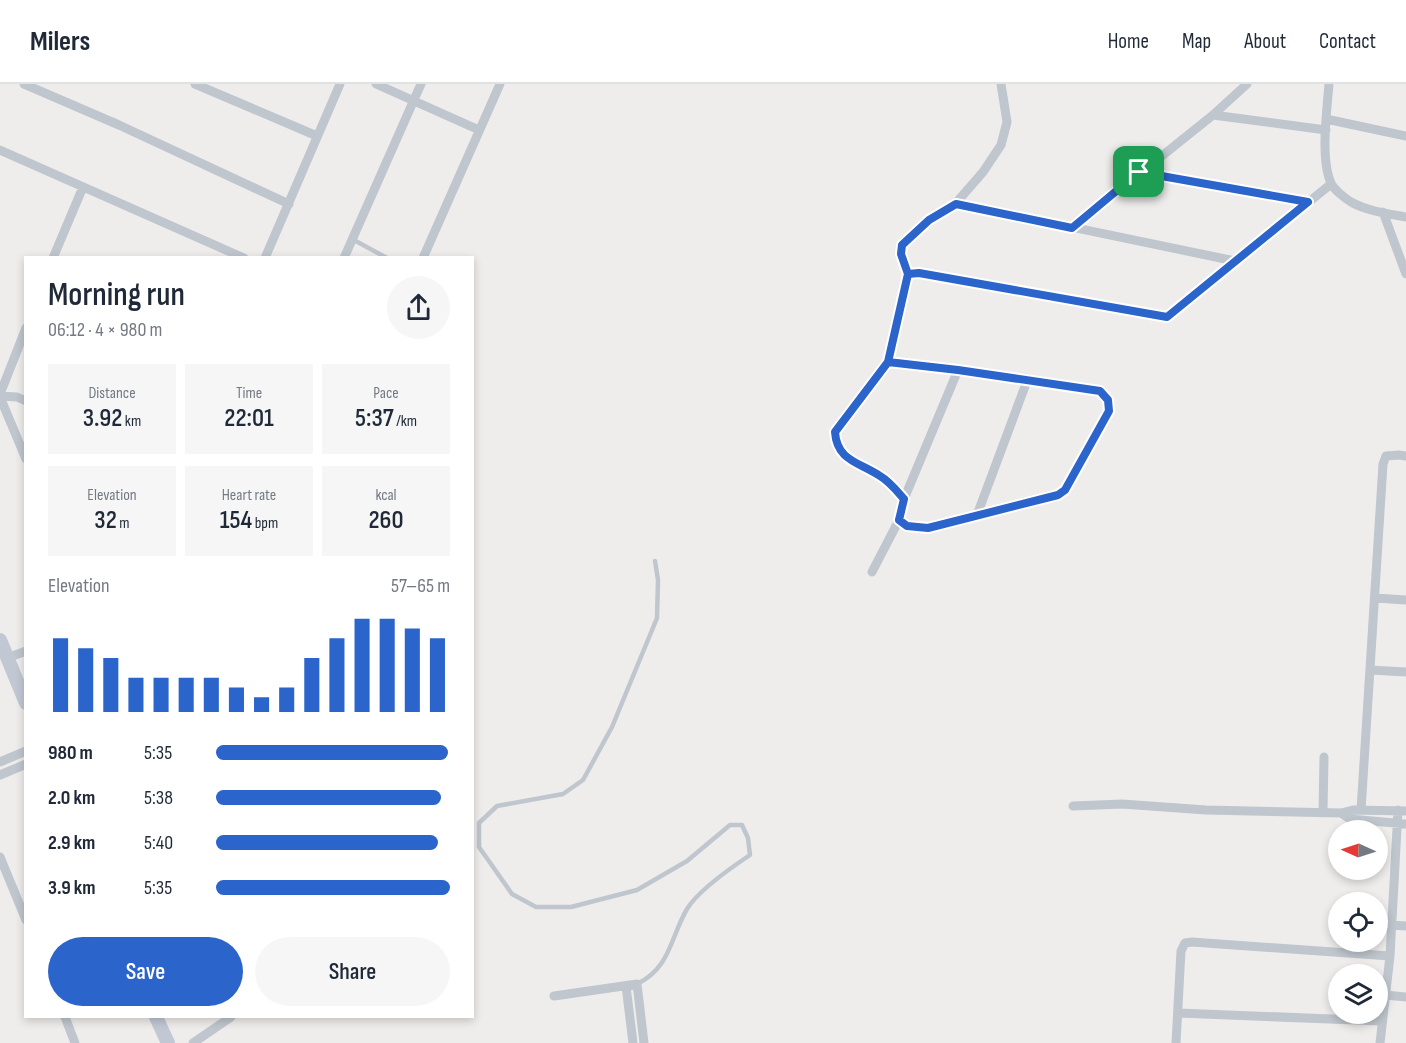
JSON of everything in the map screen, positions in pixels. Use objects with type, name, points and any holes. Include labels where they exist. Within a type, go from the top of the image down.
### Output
[{"type":"main road","points":[[0,640],[24,698]]},
{"type":"main road","points":[[156,1018],[168,1043]]},
{"type":"street","points":[[24,84],[119,125],[289,204]]},
{"type":"street","points":[[195,84],[317,136]]},
{"type":"street","points":[[266,256],[340,84]]},
{"type":"street","points":[[376,84],[479,130]]},
{"type":"street","points":[[345,256],[421,84]]},
{"type":"street","points":[[424,256],[500,84]]},
{"type":"street","points":[[904,499],[883,477],[844,456],[836,445],[835,432],[888,362],[908,274],[901,254],[902,245],[929,220],[956,204],[983,172],[1001,145],[1006,122],[1001,84]]},
{"type":"street","points":[[1072,228],[1213,115],[1247,84]]},
{"type":"street","points":[[1329,84],[1326,158],[1331,184],[1352,202],[1383,213],[1406,217]]},
{"type":"street","points":[[1213,115],[1326,130]]},
{"type":"street","points":[[1326,119],[1406,136]]},
{"type":"street","points":[[0,150],[239,256]]},
{"type":"street","points":[[1139,172],[1308,202]]},
{"type":"street","points":[[908,274],[919,273],[1167,317],[1331,184]]},
{"type":"street","points":[[53,256],[83,187]]},
{"type":"street","points":[[956,204],[1235,261]]},
{"type":"street","points":[[1383,213],[1406,274]]},
{"type":"street","points":[[24,333],[0,396],[24,454]]},
{"type":"street","points":[[888,362],[1100,391],[1108,400],[1109,411],[1065,490],[1058,495],[928,528],[907,526],[899,520]]},
{"type":"street","points":[[872,572],[899,520],[904,499],[958,370]]},
{"type":"street","points":[[977,515],[1027,381]]},
{"type":"street","points":[[0,396],[17,397],[24,400]]},
{"type":"street","points":[[1361,810],[1383,464],[1386,456],[1399,454],[1406,456]]},
{"type":"street","points":[[1375,598],[1406,600]]},
{"type":"street","points":[[7,658],[24,652]]},
{"type":"street","points":[[1370,670],[1406,672]]},
{"type":"street","points":[[0,762],[24,752]]},
{"type":"street","points":[[1323,813],[1324,757]]},
{"type":"street","points":[[0,775],[24,765]]},
{"type":"street","points":[[1073,806],[1122,804],[1206,810],[1323,813],[1353,810],[1402,811],[1388,972]]},
{"type":"street","points":[[1341,813],[1350,819],[1401,823]]},
{"type":"street","points":[[0,857],[24,915]]},
{"type":"street","points":[[1391,925],[1406,926]]},
{"type":"street","points":[[1176,1043],[1181,951],[1185,944],[1192,942],[1390,956]]},
{"type":"street","points":[[554,996],[637,984],[644,1043]]},
{"type":"street","points":[[626,986],[633,1043]]},
{"type":"street","points":[[1388,995],[1406,997]]},
{"type":"street","points":[[1178,1013],[1328,1019]]},
{"type":"street","points":[[65,1018],[75,1043]]},
{"type":"street","points":[[192,1043],[230,1018]]},
{"type":"street","points":[[1380,1043],[1381,1024]]},
{"type":"lane","points":[[352,239],[383,256]]},
{"type":"lane","points":[[637,984],[651,977],[666,959],[688,908],[724,872],[750,855],[748,838],[742,825],[730,825],[687,861],[637,890],[571,907],[537,907],[512,894],[485,856],[479,847],[478,823],[497,806],[563,794],[583,780],[612,727],[657,618],[658,580],[655,561]]},
{"type":"route","points":[[1139,172],[1072,228],[956,204],[929,220],[902,245],[901,254],[908,274],[888,362],[835,432],[836,445],[844,456],[883,477],[904,499],[899,520],[907,526],[928,528],[1058,495],[1065,490],[1109,411],[1108,400],[1100,391],[888,362],[908,274],[919,273],[1167,317],[1308,202],[1139,172]]}]
